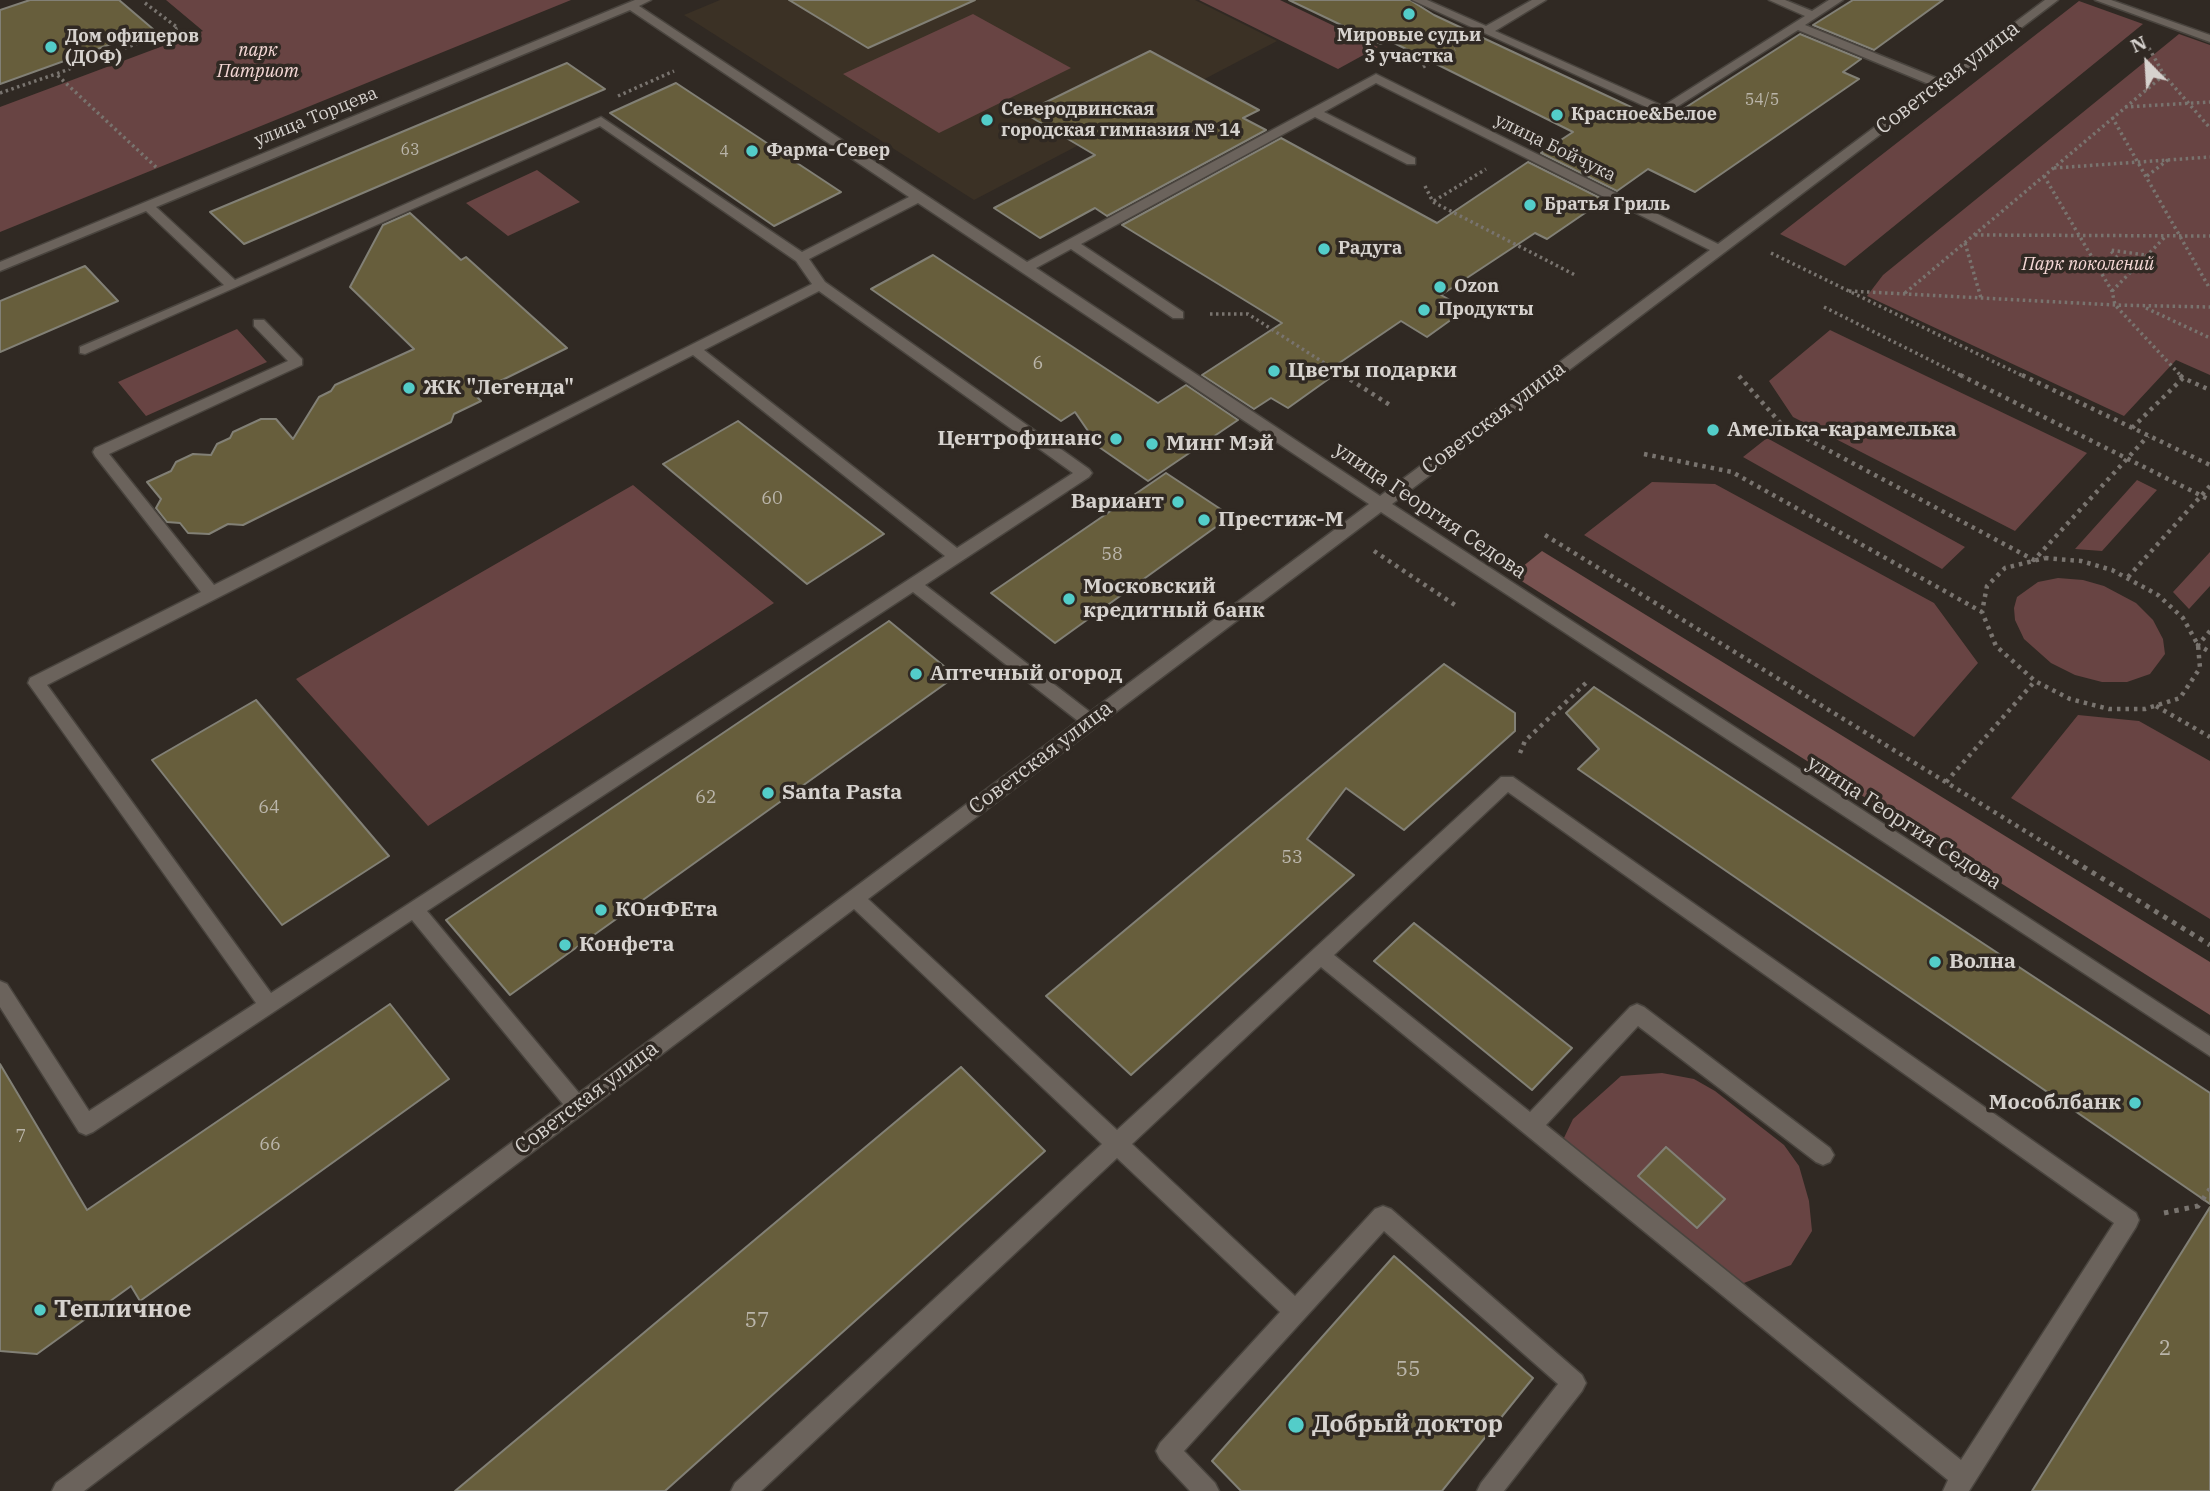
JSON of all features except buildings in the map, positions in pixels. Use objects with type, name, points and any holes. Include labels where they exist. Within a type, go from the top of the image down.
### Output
[{"type":"street","points":[[1418,0],[1664,111],[1837,0]]},
{"type":"street","points":[[1486,31],[1540,0]]},
{"type":"street","points":[[1775,0],[1813,15]]},
{"type":"street","name":"Советская улица","points":[[64,1491],[2052,0]]},
{"type":"street","points":[[2101,0],[2210,39]]},
{"type":"street","name":"улица Георгия Седова","points":[[638,3],[919,197],[1613,658],[2210,1047]]},
{"type":"street","name":"улица Торцева","points":[[0,267],[638,3]]},
{"type":"street","points":[[1797,26],[1940,84]]},
{"type":"street","name":"улица Бойчука","points":[[1315,112],[1376,78],[1718,249]]},
{"type":"street","points":[[1026,268],[1315,112],[1411,161]]},
{"type":"street","points":[[0,990],[86,1125],[1084,473],[820,285],[801,258],[601,121],[85,350]]},
{"type":"street","points":[[801,258],[919,197]]},
{"type":"street","points":[[148,206],[233,286]]},
{"type":"street","points":[[1073,244],[1178,315]]},
{"type":"street","points":[[269,1005],[36,683],[820,285]]},
{"type":"street","points":[[212,594],[100,452],[297,362],[259,323]]},
{"type":"street","points":[[694,349],[956,556]]},
{"type":"street","points":[[913,584],[1090,721]]},
{"type":"street","points":[[743,1491],[1507,782],[2128,1220],[1959,1484],[1531,1126],[1320,956]]},
{"type":"street","points":[[855,898],[1296,1311]]},
{"type":"street","points":[[414,909],[577,1106]]},
{"type":"street","points":[[1531,1126],[1637,1013],[1823,1155]]},
{"type":"street","points":[[1207,1491],[1168,1451],[1383,1216],[1574,1383],[1489,1491]]},
{"type":"path","points":[[0,93],[178,28],[145,2]]},
{"type":"path","points":[[1418,70],[1486,31]]},
{"type":"path","points":[[2146,43],[2164,75],[2210,128]]},
{"type":"path","points":[[601,121],[602,103],[684,66]]},
{"type":"path","points":[[56,74],[164,174]]},
{"type":"path","points":[[1904,293],[2164,75]]},
{"type":"path","points":[[2124,107],[2210,102]]},
{"type":"path","points":[[2112,117],[2210,289]]},
{"type":"path","points":[[2204,121],[2210,121]]},
{"type":"path","points":[[2053,168],[2210,157]]},
{"type":"path","points":[[2147,176],[2169,159]]},
{"type":"path","points":[[1411,161],[1433,202],[1577,276]]},
{"type":"path","points":[[2044,176],[2112,291],[2115,305],[2183,378],[2210,390]]},
{"type":"path","points":[[1975,235],[2210,236]]},
{"type":"path","points":[[2112,291],[2165,237]]},
{"type":"path","points":[[1965,243],[1981,298]]},
{"type":"path","points":[[2129,271],[2110,250],[2145,255]]},
{"type":"path","points":[[1771,253],[2210,465]]},
{"type":"path","points":[[1844,290],[2115,305],[2210,307]]},
{"type":"path","points":[[2142,306],[2210,338]]},
{"type":"path","points":[[1824,307],[2210,500]]},
{"type":"path","points":[[1178,315],[1248,314],[1393,407]]},
{"type":"path","points":[[1740,376],[1783,426],[2034,559]]},
{"type":"path","points":[[2133,428],[2183,378]]},
{"type":"path","points":[[2034,559],[2148,436]]},
{"type":"path","points":[[1644,454],[1732,472],[1982,612]]},
{"type":"path","points":[[2128,577],[2210,486]]},
{"type":"path","points":[[1545,535],[2210,945]]},
{"type":"path","points":[[1367,547],[1458,607]]},
{"type":"path","points":[[2034,559],[2081,561],[2128,577],[2158,594],[2183,618],[2198,645],[2200,668],[2180,698],[2145,709],[2109,709],[2070,699],[2035,681],[1996,646],[1982,612],[1987,586],[2005,568],[2034,559]]},
{"type":"path","points":[[2198,645],[2210,631]]},
{"type":"path","points":[[2198,645],[2210,652]]},
{"type":"path","points":[[1507,782],[1525,741],[1613,658]]},
{"type":"path","points":[[1946,782],[2035,681]]},
{"type":"path","points":[[2155,706],[2210,737]]},
{"type":"path","points":[[2128,1220],[2198,1206],[2210,1189]]},
{"type":"shaded area","name":"Северодвинская городская гимназия № 14","points":[[720,0],[1195,0],[1277,41],[974,200],[684,15]]},
{"type":"shaded area","points":[[1542,551],[2210,962],[2210,1015],[1512,575]]},
{"type":"green space","name":"парк Патриот","points":[[166,0],[571,0],[0,232],[0,107],[203,31]]},
{"type":"green space","points":[[1199,0],[1280,0],[1378,47],[1338,69]]},
{"type":"green space","points":[[2079,1],[2143,24],[1845,266],[1780,234]]},
{"type":"green space","points":[[973,14],[1071,68],[939,133],[843,74]]},
{"type":"green space","name":"Парк поколений","points":[[2179,34],[2210,45],[2210,375],[2176,360],[2124,416],[1867,296],[1883,275]]},
{"type":"green space","points":[[537,170],[580,202],[508,236],[466,203]]},
{"type":"green space","points":[[237,329],[267,362],[146,416],[118,382]]},
{"type":"green space","points":[[1830,330],[2087,453],[2015,531],[1793,417],[1769,381]]},
{"type":"green space","points":[[1767,438],[1965,547],[1942,569],[1743,457]]},
{"type":"green space","points":[[2137,480],[2157,490],[2102,551],[2075,549]]},
{"type":"green space","points":[[1652,482],[1715,484],[1934,603],[1978,663],[1914,737],[1584,535]]},
{"type":"green space","points":[[633,485],[774,603],[428,826],[296,679]]},
{"type":"green space","points":[[2210,552],[2210,586],[2189,609],[2173,592]]},
{"type":"green space","points":[[2058,578],[2083,580],[2104,586],[2136,603],[2153,620],[2163,639],[2165,654],[2150,674],[2127,682],[2102,682],[2075,675],[2051,663],[2024,639],[2015,620],[2017,597],[2038,582]]},
{"type":"green space","points":[[2078,715],[2139,721],[2210,761],[2210,919],[2011,798]]},
{"type":"green space","points":[[1662,1073],[1694,1079],[1715,1091],[1784,1145],[1799,1166],[1809,1201],[1812,1231],[1791,1265],[1736,1286],[1562,1142],[1573,1119],[1621,1076]]},
{"type":"place","name":"Мировые судьи 3 участка","points":[[1409,14]]},
{"type":"place","name":"Дом офицеров (ДОФ)","points":[[51,47]]},
{"type":"place","name":"Красное&Белое","points":[[1557,115]]},
{"type":"place","name":"Северодвинская городская гимназия № 14","points":[[987,120]]},
{"type":"place","name":"Фарма-Север","points":[[752,151]]},
{"type":"place","name":"Братья Гриль","points":[[1530,205]]},
{"type":"place","name":"Радуга","points":[[1324,249]]},
{"type":"place","name":"Ozon","points":[[1440,287]]},
{"type":"place","name":"Продукты","points":[[1424,310]]},
{"type":"place","name":"Цветы подарки","points":[[1274,371]]},
{"type":"place","name":"ЖК \"Легенда\"","points":[[409,388]]},
{"type":"place","name":"Амелька-карамелька","points":[[1713,430]]},
{"type":"place","name":"Центрофинанс","points":[[1116,439]]},
{"type":"place","name":"Минг Мэй","points":[[1152,444]]},
{"type":"place","name":"Вариант","points":[[1178,502]]},
{"type":"place","name":"Престиж-М","points":[[1204,520]]},
{"type":"place","name":"Московский кредитный банк","points":[[1069,599]]},
{"type":"place","name":"Аптечный огород","points":[[916,674]]},
{"type":"place","name":"Santa Pasta","points":[[768,793]]},
{"type":"place","name":"КОнФЕта","points":[[601,910]]},
{"type":"place","name":"Конфета","points":[[565,945]]},
{"type":"place","name":"Волна","points":[[1935,962]]},
{"type":"place","name":"Мособлбанк","points":[[2135,1103]]},
{"type":"place","name":"Тепличное","points":[[40,1310]]},
{"type":"place","name":"Добрый доктор","points":[[1296,1425]]}]
